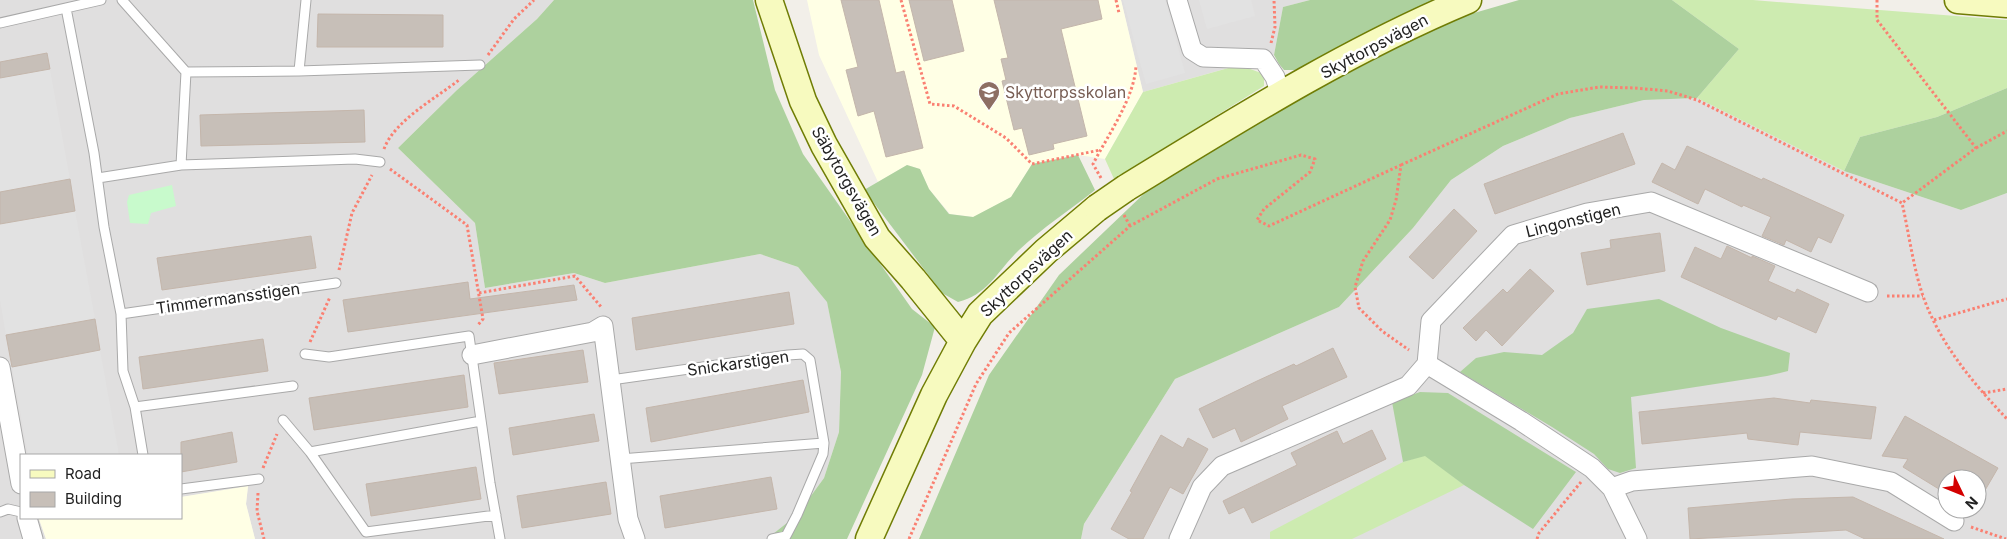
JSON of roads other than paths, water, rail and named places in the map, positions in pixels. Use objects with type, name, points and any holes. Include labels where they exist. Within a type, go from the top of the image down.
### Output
[{"type":"street","name":"Säbytorgsvägen","points":[[768,0],[803,101],[824,145],[877,238],[963,341]]},
{"type":"street","points":[[1177,0],[1192,50],[1203,56],[1263,59],[1275,76],[1281,95]]},
{"type":"street","name":"Skyttorpsvägen","points":[[869,539],[934,396],[963,341],[980,314],[1046,251],[1222,129],[1379,41],[1468,0]]},
{"type":"street","points":[[1958,0],[2007,4]]},
{"type":"street","name":"Lingonstigen","points":[[1427,364],[1431,321],[1513,235],[1587,213],[1651,202],[1868,292]]},
{"type":"street","points":[[471,346],[593,332],[603,326],[628,519],[635,539]]},
{"type":"street","points":[[1180,539],[1202,487],[1222,466],[1408,386],[1427,364],[1521,421],[1592,468],[1612,488],[1637,539]]},
{"type":"street","points":[[0,367],[5,416],[20,480]]},
{"type":"street","points":[[1612,488],[1632,481],[1812,466],[1891,482],[1954,521]]},
{"type":"street","points":[[27,519],[33,539]]},
{"type":"lane","points":[[0,23],[101,0]]},
{"type":"lane","points":[[122,0],[186,72],[181,165]]},
{"type":"lane","points":[[298,71],[306,0]]},
{"type":"lane","points":[[66,8],[121,314],[123,371],[135,407],[143,454]]},
{"type":"lane","points":[[186,72],[298,71],[480,65]]},
{"type":"lane","points":[[98,178],[181,165],[355,159],[380,162]]},
{"type":"lane","name":"Timmermansstigen","points":[[121,314],[336,283]]},
{"type":"lane","points":[[305,354],[329,357],[471,346],[500,539]]},
{"type":"lane","name":"Snickarstigen","points":[[610,380],[803,354],[810,360],[824,443],[823,454],[786,536],[772,539]]},
{"type":"lane","points":[[135,407],[294,386]]},
{"type":"lane","points":[[283,420],[310,452],[366,532],[496,515]]},
{"type":"lane","points":[[310,452],[481,421]]},
{"type":"lane","points":[[620,459],[824,443]]},
{"type":"lane","points":[[182,489],[259,479]]},
{"type":"lane","points":[[0,512],[8,509],[20,512]]},
{"type":"place","name":"Skyttorpsskolan","points":[[989,111]]}]
